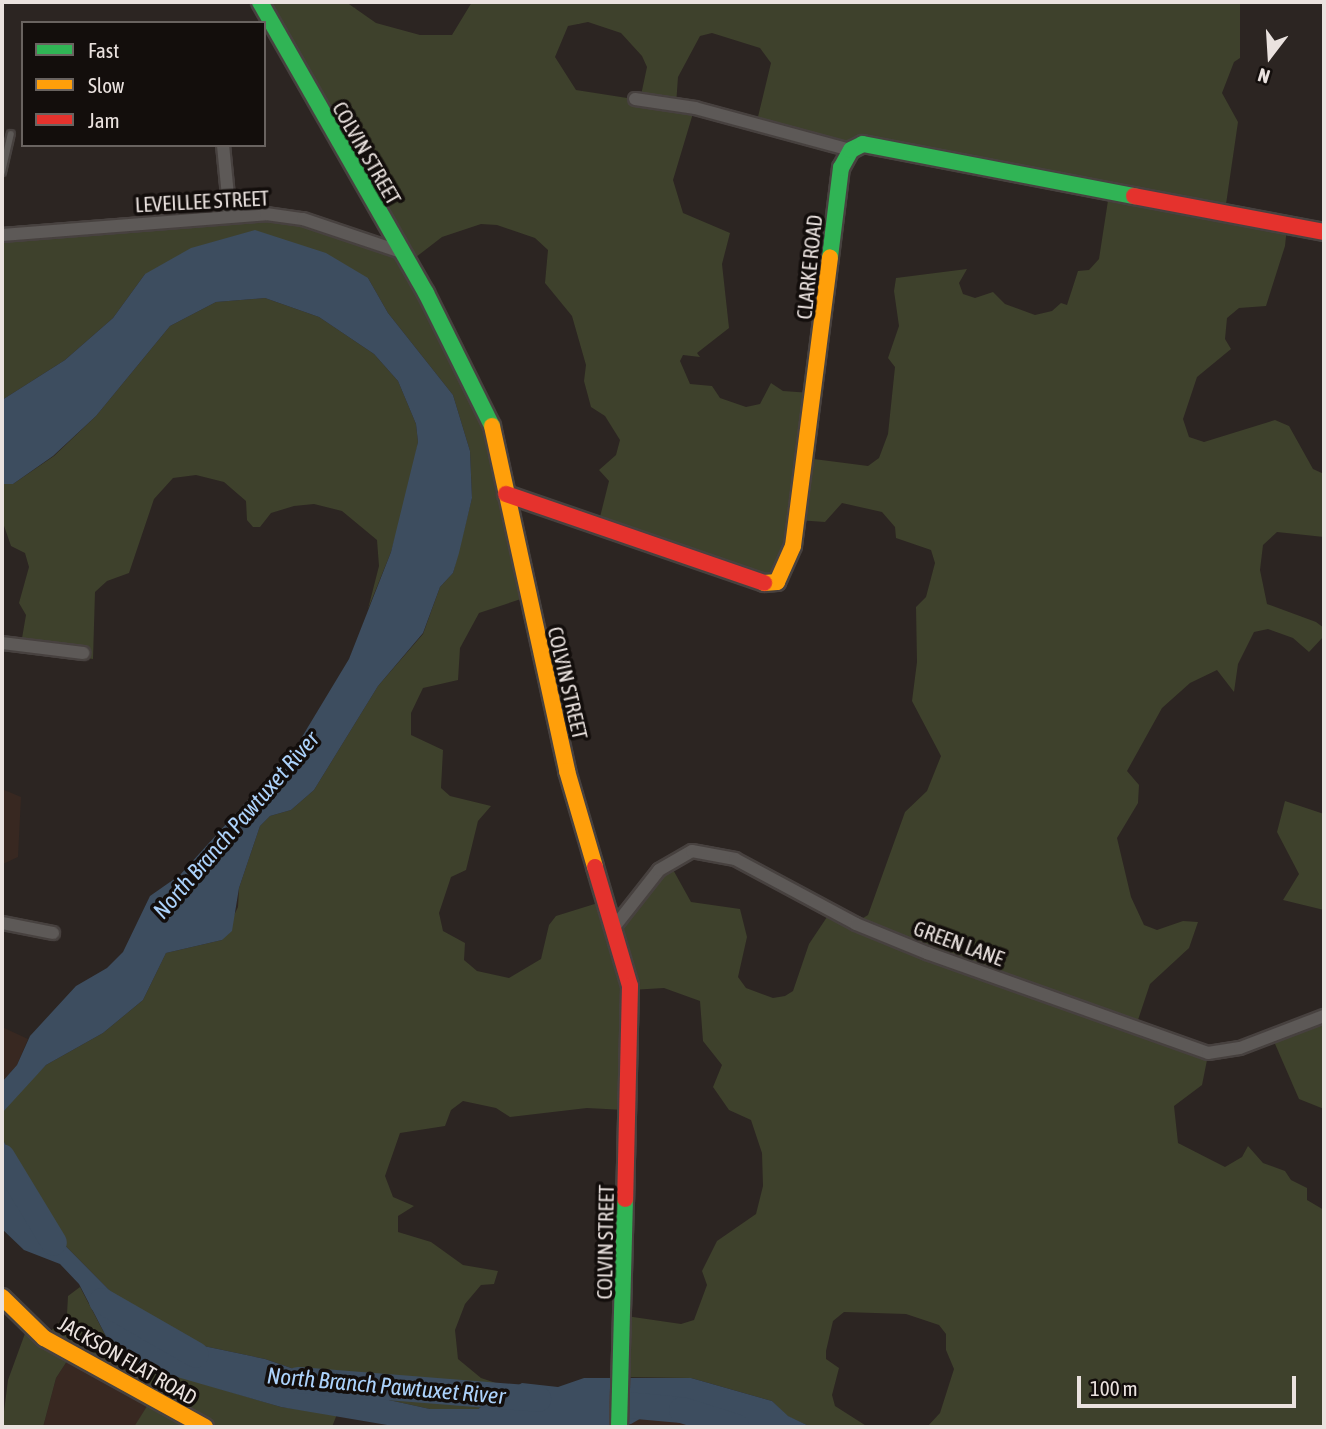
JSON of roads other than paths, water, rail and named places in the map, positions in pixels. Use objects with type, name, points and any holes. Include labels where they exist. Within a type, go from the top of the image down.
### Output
[{"type":"street","name":"COLVIN STREET","points":[[260,2],[398,251],[426,293],[491,420],[582,835],[615,926],[631,1000],[619,1427]]},
{"type":"street","points":[[635,99],[695,108],[851,150],[863,144],[891,148],[956,164],[1324,232]]},
{"type":"street","points":[[223,147],[230,216]]},
{"type":"street","name":"CLARKE ROAD","points":[[506,494],[711,567],[761,583],[777,582],[793,546],[841,168],[851,150]]},
{"type":"street","name":"LEVEILLEE STREET","points":[[2,235],[230,216],[303,219],[398,251]]},
{"type":"street","points":[[2,643],[83,653]]},
{"type":"street","name":"GREEN LANE","points":[[615,926],[659,870],[692,851],[735,859],[856,924],[927,953],[1208,1053],[1240,1048],[1324,1016]]},
{"type":"street","points":[[2,923],[53,933]]},
{"type":"street","name":"JACKSON FLAT ROAD","points":[[2,1297],[44,1338],[205,1427]]},
{"type":"lane","points":[[2,172],[11,134]]},
{"type":"water","points":[[255,230],[326,253],[368,278],[388,313],[453,395],[470,451],[472,498],[459,553],[453,573],[440,587],[423,633],[378,686],[314,790],[291,810],[270,816],[260,826],[239,888],[232,931],[222,940],[166,953],[143,1000],[103,1033],[46,1065],[2,1113],[2,1082],[17,1065],[30,1036],[76,986],[107,968],[123,952],[150,896],[180,875],[256,791],[279,775],[349,659],[391,552],[418,442],[416,424],[398,381],[374,354],[319,317],[265,298],[216,302],[170,326],[96,416],[53,456],[13,484],[2,484],[2,400],[65,360],[113,318],[145,274],[191,248]]},
{"type":"water","points":[[2,1136],[30,1210],[123,1304],[132,1320],[156,1336],[265,1359],[375,1397],[430,1409],[478,1409],[522,1383],[558,1387],[584,1378],[691,1378],[772,1401],[788,1416],[811,1427],[744,1427],[664,1405],[631,1424],[608,1427],[399,1427],[281,1407],[139,1366],[124,1360],[110,1344],[79,1284],[60,1264],[24,1250],[2,1229]]},
{"type":"waterway","name":"North Branch Pawtuxet River","points":[[2,1157],[54,1243]]},
{"type":"waterway","name":"North Branch Pawtuxet River","points":[[102,1301],[196,1355]]},
{"type":"waterway","name":"North Branch Pawtuxet River","points":[[298,1380],[538,1399]]},
{"type":"waterway","name":"North Branch Pawtuxet River","points":[[626,1405],[682,1410],[736,1427]]}]
